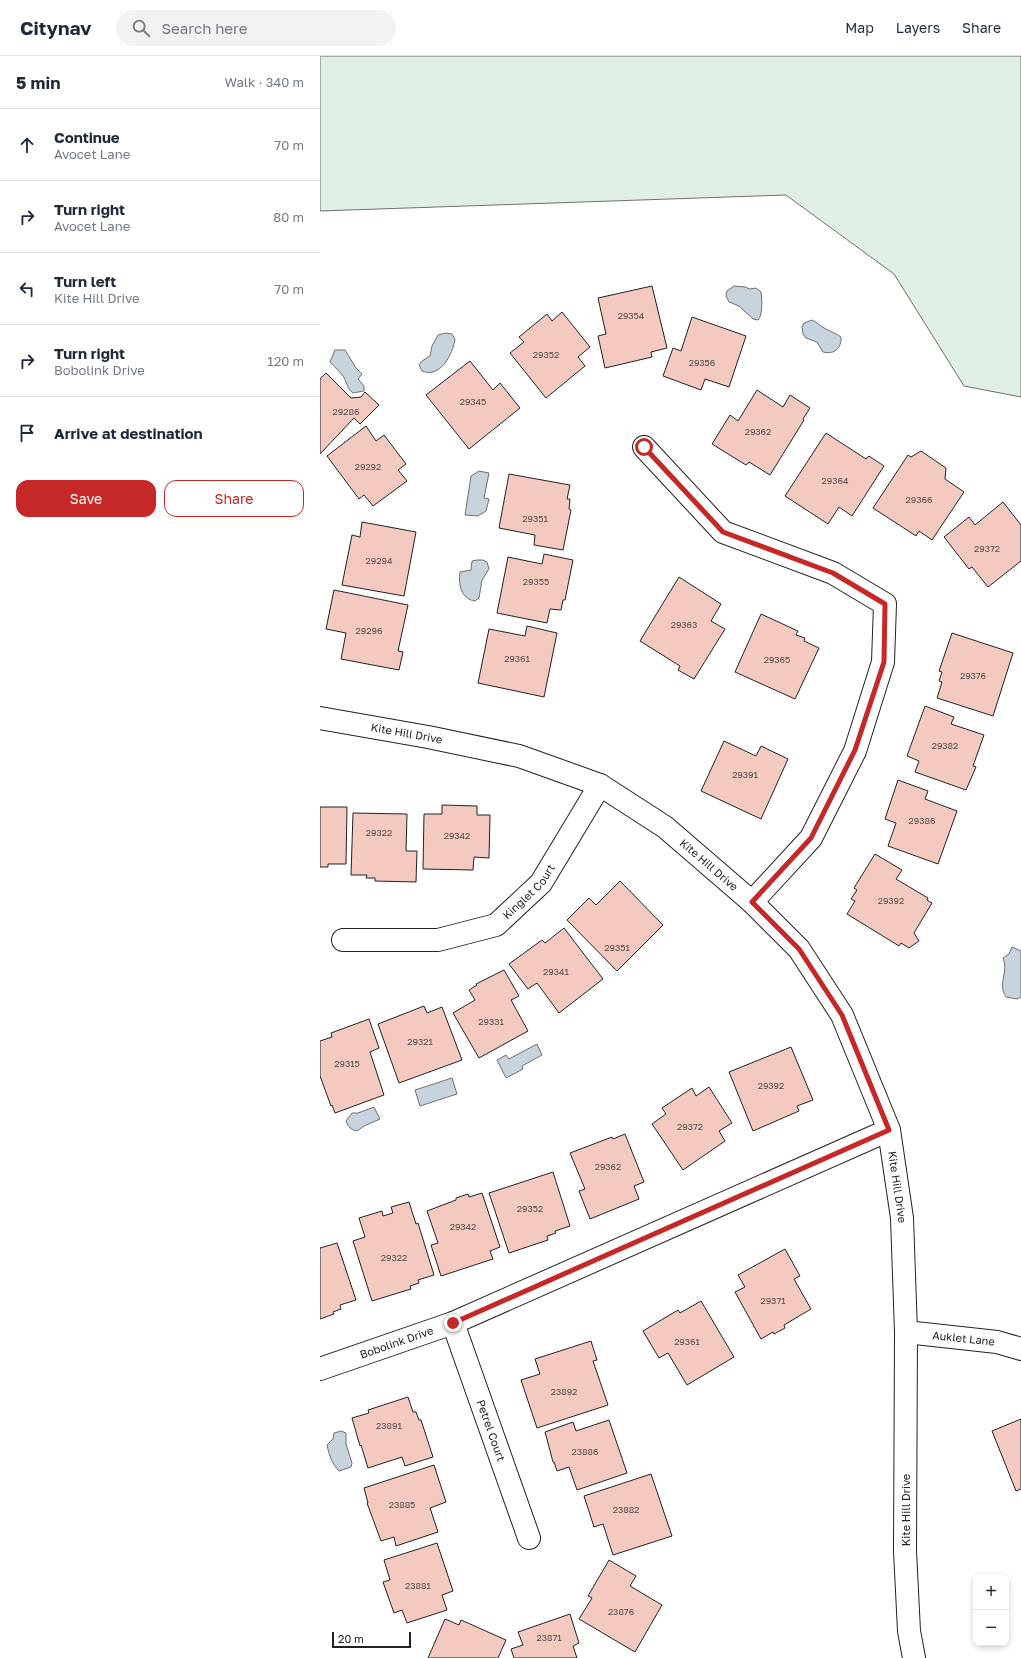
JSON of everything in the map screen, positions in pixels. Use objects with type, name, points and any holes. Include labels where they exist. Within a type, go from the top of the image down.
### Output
[{"type":"street","points":[[644,447],[723,532],[833,573],[885,604],[884,662],[855,750],[811,838],[752,902]]},
{"type":"street","name":"Kite Hill Drive","points":[[320,718],[428,737],[518,756],[600,785],[665,827],[752,902],[799,949],[842,1015],[889,1130],[902,1218],[906,1332],[906,1551],[910,1631],[914,1658]]},
{"type":"street","name":"Kinglet Court","points":[[343,940],[438,940],[496,925],[541,883],[600,785]]},
{"type":"street","name":"Bobolink Drive","points":[[320,1369],[453,1323],[889,1130]]},
{"type":"street","name":"Petrel Court","points":[[453,1323],[529,1538]]},
{"type":"street","name":"Auklet Lane","points":[[906,1332],[997,1342],[1021,1350]]},
{"type":"green space","points":[[320,56],[1021,56],[1021,397],[964,386],[894,274],[786,195],[320,211]]},
{"type":"shaded area","points":[[734,286],[750,289],[756,288],[761,292],[762,303],[760,318],[758,320],[753,319],[739,306],[729,302],[726,296],[727,291]]},
{"type":"shaded area","points":[[812,320],[841,337],[839,347],[836,350],[827,353],[823,352],[817,342],[806,338],[803,334],[802,327],[804,323]]},
{"type":"shaded area","points":[[446,333],[452,334],[455,339],[452,351],[448,358],[440,368],[434,371],[429,373],[422,371],[419,365],[430,356],[432,346],[438,335]]},
{"type":"shaded area","points":[[335,350],[345,350],[356,368],[362,374],[358,379],[364,386],[364,391],[353,393],[348,387],[342,374],[330,362]]},
{"type":"shaded area","points":[[479,471],[489,473],[484,498],[489,499],[486,511],[478,516],[465,515],[471,476]]},
{"type":"shaded area","points":[[477,560],[487,562],[489,569],[482,580],[479,598],[475,601],[470,600],[464,594],[460,586],[459,577],[460,572],[471,570],[472,561]]},
{"type":"shaded area","points":[[1012,947],[1021,951],[1021,997],[1017,999],[1006,997],[1003,987],[1005,968],[1003,958],[1009,954]]},
{"type":"shaded area","points":[[537,1044],[542,1055],[522,1066],[523,1069],[506,1078],[497,1060],[506,1055],[509,1059]]},
{"type":"shaded area","points":[[452,1078],[457,1094],[420,1106],[415,1090]]},
{"type":"shaded area","points":[[374,1107],[380,1119],[357,1131],[349,1127],[346,1121],[352,1113],[358,1113]]},
{"type":"shaded area","points":[[341,1431],[346,1433],[346,1444],[352,1463],[351,1467],[339,1471],[331,1459],[327,1445],[333,1439],[334,1433]]},
{"type":"building","points":[[652,286],[667,348],[651,352],[652,357],[605,368],[598,336],[606,334],[598,298]]},
{"type":"building","points":[[562,312],[590,347],[578,357],[585,366],[546,398],[510,353],[524,342],[519,337],[547,314],[552,321]]},
{"type":"building","points":[[692,317],[746,336],[729,387],[705,379],[701,390],[663,376],[673,348],[681,351]]},
{"type":"building","points":[[470,361],[493,390],[500,383],[520,408],[469,449],[426,395]]},
{"type":"building","points":[[326,373],[351,398],[361,397],[365,392],[379,405],[360,424],[354,418],[320,454],[320,379]]},
{"type":"building","points":[[757,390],[783,407],[790,395],[810,408],[770,475],[749,462],[746,465],[712,444],[730,415],[738,421]]},
{"type":"building","points":[[366,426],[376,441],[384,435],[406,464],[398,470],[407,481],[373,506],[364,495],[359,499],[327,456]]},
{"type":"building","points":[[826,433],[866,459],[869,456],[884,466],[852,516],[839,507],[828,524],[785,496]]},
{"type":"building","points":[[921,451],[946,468],[945,479],[964,492],[932,540],[919,531],[916,536],[873,508],[908,455],[911,457]]},
{"type":"building","points":[[509,474],[570,485],[567,499],[570,499],[569,509],[571,510],[563,550],[534,545],[535,535],[499,528]]},
{"type":"building","points":[[1003,502],[1021,525],[1021,561],[988,587],[972,567],[969,569],[944,537],[969,517],[975,525]]},
{"type":"building","points":[[362,522],[416,532],[404,596],[342,585],[352,535],[360,537]]},
{"type":"building","points":[[544,554],[573,560],[565,600],[563,600],[561,610],[550,609],[547,623],[497,613],[508,557],[542,564]]},
{"type":"building","points":[[679,577],[721,604],[711,621],[725,629],[694,679],[678,670],[680,666],[640,641]]},
{"type":"building","points":[[334,590],[408,605],[398,651],[403,652],[399,670],[341,659],[346,633],[326,629]]},
{"type":"building","points":[[761,614],[798,631],[796,635],[805,638],[804,641],[819,648],[795,699],[735,672]]},
{"type":"building","points":[[527,626],[557,633],[544,697],[478,683],[489,629],[525,636]]},
{"type":"building","points":[[952,633],[1013,653],[993,716],[937,698],[942,682],[939,681],[942,672],[939,671]]},
{"type":"building","points":[[925,706],[954,717],[951,724],[984,735],[973,766],[976,767],[966,790],[915,772],[919,761],[907,756]]},
{"type":"building","points":[[724,741],[756,756],[761,746],[788,759],[761,819],[701,791]]},
{"type":"building","points":[[898,780],[928,791],[925,799],[957,811],[938,864],[888,846],[896,823],[885,819]]},
{"type":"building","points":[[442,805],[477,806],[477,815],[490,815],[489,858],[474,857],[473,870],[423,869],[424,814],[442,814]]},
{"type":"building","points":[[320,807],[347,807],[346,864],[328,864],[328,867],[320,867]]},
{"type":"building","points":[[353,813],[407,814],[406,851],[417,851],[416,882],[375,881],[375,878],[366,878],[367,875],[351,875]]},
{"type":"building","points":[[875,854],[902,870],[896,879],[928,898],[927,900],[932,903],[914,933],[919,941],[909,948],[901,943],[899,946],[847,914],[855,901],[851,899],[857,890],[854,888]]},
{"type":"building","points":[[620,881],[663,925],[617,971],[567,920],[589,898],[596,905]]},
{"type":"building","points":[[564,928],[603,979],[559,1013],[537,983],[528,989],[509,964],[542,940],[545,943]]},
{"type":"building","points":[[504,970],[519,996],[511,1000],[528,1031],[479,1058],[453,1013],[475,1000],[469,990],[477,985],[476,984]]},
{"type":"building","points":[[424,1006],[427,1013],[442,1007],[462,1060],[399,1083],[378,1024]]},
{"type":"building","points":[[369,1019],[379,1048],[370,1052],[384,1095],[335,1113],[320,1076],[320,1041],[332,1037],[331,1033]]},
{"type":"building","points":[[791,1047],[813,1100],[797,1106],[799,1111],[753,1131],[729,1072]]},
{"type":"building","points":[[709,1087],[732,1123],[719,1131],[725,1141],[683,1170],[652,1124],[666,1114],[662,1108],[692,1088],[696,1096]]},
{"type":"building","points":[[625,1134],[644,1182],[634,1186],[639,1199],[590,1219],[579,1191],[585,1189],[570,1153],[612,1137],[613,1139]]},
{"type":"building","points":[[553,1172],[570,1226],[555,1231],[556,1233],[547,1236],[548,1240],[509,1253],[489,1193]]},
{"type":"building","points":[[482,1193],[500,1247],[490,1251],[493,1259],[441,1276],[431,1245],[438,1243],[427,1211],[468,1194],[469,1197]]},
{"type":"building","points":[[409,1202],[416,1224],[418,1223],[434,1275],[418,1280],[419,1283],[410,1286],[411,1289],[372,1301],[353,1241],[365,1237],[359,1218],[382,1211],[383,1216],[393,1213],[391,1207]]},
{"type":"building","points":[[337,1243],[356,1300],[340,1305],[341,1309],[333,1312],[334,1314],[320,1319],[320,1248]]},
{"type":"building","points":[[785,1249],[800,1276],[794,1279],[811,1309],[784,1325],[785,1328],[774,1334],[773,1332],[761,1339],[735,1292],[745,1287],[738,1275]]},
{"type":"building","points":[[701,1301],[734,1357],[687,1385],[668,1353],[659,1358],[643,1331],[678,1310],[680,1313]]},
{"type":"building","points":[[591,1341],[597,1360],[593,1361],[608,1405],[537,1428],[521,1380],[540,1374],[535,1359]]},
{"type":"building","points":[[408,1397],[413,1412],[416,1412],[419,1420],[421,1420],[433,1457],[405,1466],[402,1457],[368,1468],[352,1418],[369,1413],[368,1410]]},
{"type":"building","points":[[1021,1419],[1021,1489],[1016,1491],[992,1431]]},
{"type":"building","points":[[609,1420],[627,1473],[577,1490],[569,1467],[557,1471],[545,1432],[573,1422],[576,1431]]},
{"type":"building","points":[[434,1465],[446,1502],[430,1508],[438,1532],[396,1546],[394,1537],[381,1541],[367,1503],[364,1488]]},
{"type":"building","points":[[651,1474],[672,1536],[613,1555],[603,1524],[594,1527],[584,1496]]},
{"type":"building","points":[[437,1543],[453,1591],[442,1595],[447,1610],[407,1623],[402,1610],[394,1613],[383,1582],[390,1580],[384,1560]]},
{"type":"building","points":[[609,1560],[636,1576],[630,1586],[662,1605],[635,1652],[579,1619],[592,1598],[588,1596]]},
{"type":"building","points":[[570,1614],[579,1643],[573,1646],[577,1658],[514,1658],[511,1649],[523,1645],[518,1632]]},
{"type":"building","points":[[445,1619],[459,1625],[461,1620],[506,1640],[498,1658],[428,1658]]},
{"type":"route","points":[[453,1323],[889,1130],[842,1015],[799,949],[752,902],[811,838],[855,750],[884,662],[885,604],[833,573],[723,532],[644,447]]}]
